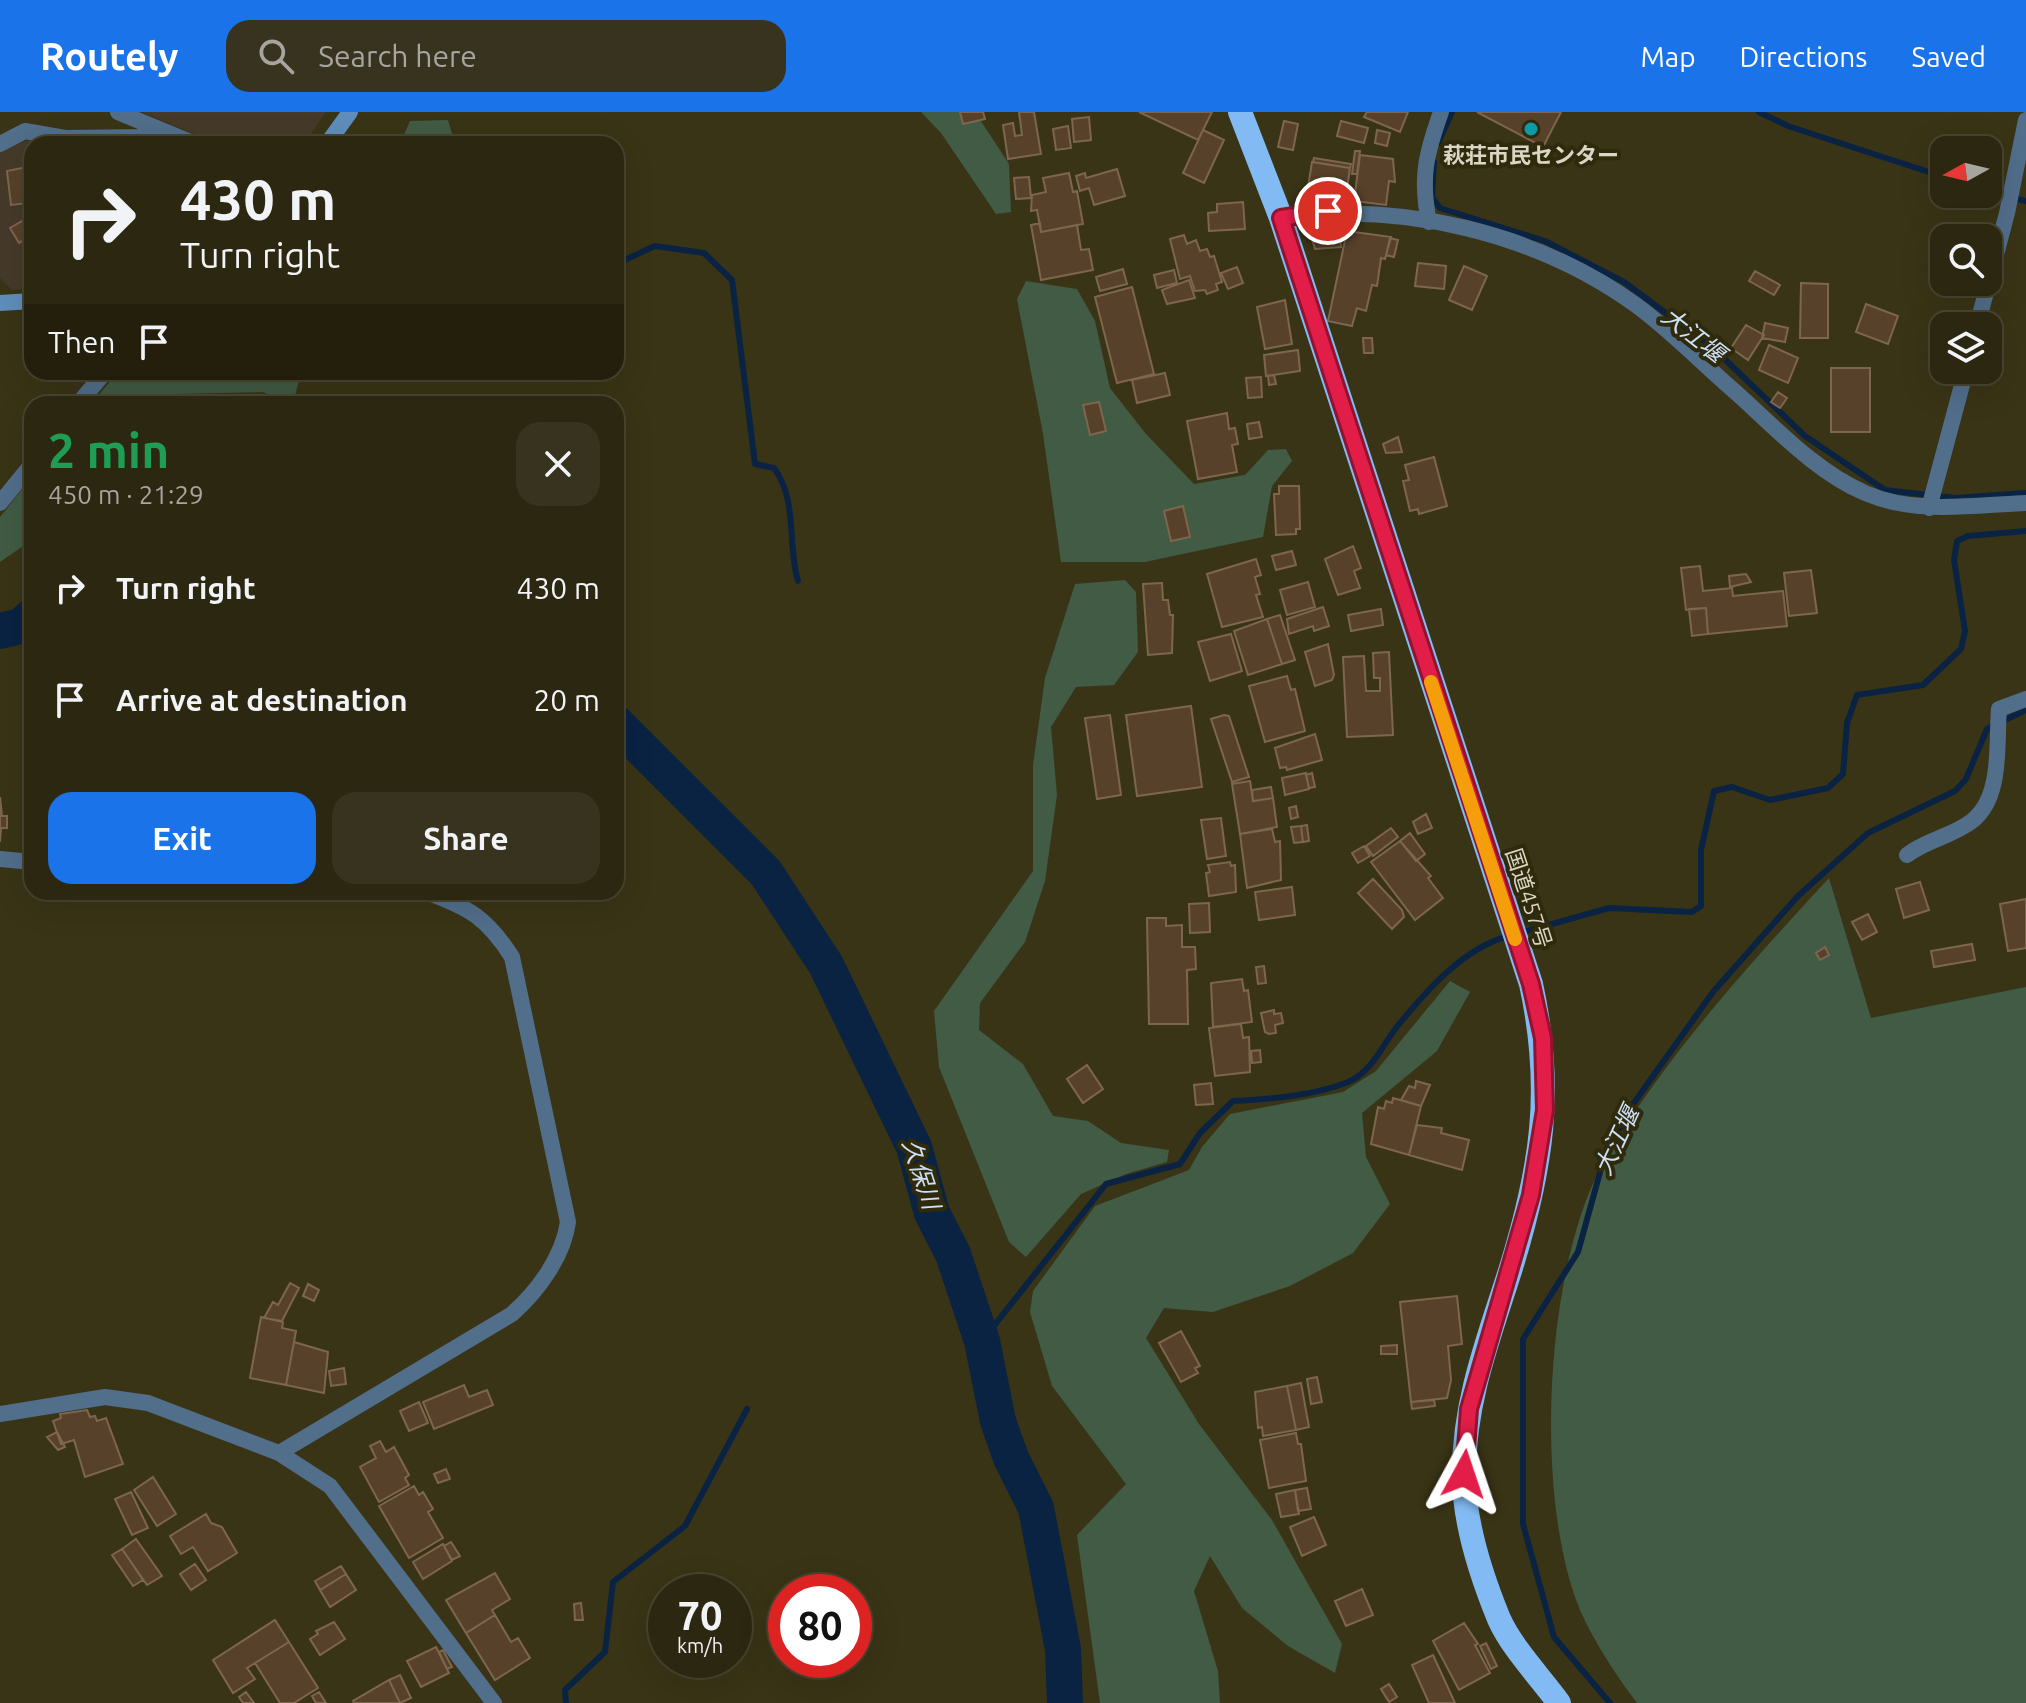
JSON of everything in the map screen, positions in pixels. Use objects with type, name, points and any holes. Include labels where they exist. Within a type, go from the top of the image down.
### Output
[{"type":"highway","name":"国道457号","points":[[1240,112],[1281,218],[1531,984],[1543,1038],[1545,1110],[1531,1195],[1469,1409],[1464,1474],[1475,1546],[1500,1622],[1559,1703]]},
{"type":"street","points":[[118,112],[172,136]]},
{"type":"street","points":[[333,136],[350,112]]},
{"type":"street","points":[[1429,222],[1423,196],[1425,156],[1441,112]]},
{"type":"street","points":[[1981,312],[2007,213],[2026,120]]},
{"type":"street","points":[[148,136],[155,130]]},
{"type":"street","points":[[0,144],[25,131],[54,136]]},
{"type":"street","points":[[1281,218],[1328,211],[1429,222],[1479,230],[1547,254],[1636,305],[1831,474],[1865,493],[1929,508],[2026,503]]},
{"type":"street","points":[[0,303],[24,302]]},
{"type":"street","points":[[85,396],[98,380]]},
{"type":"street","points":[[1929,508],[1962,384]]},
{"type":"street","points":[[0,503],[24,474]]},
{"type":"street","points":[[1907,855],[1918,846],[1973,820],[1992,792],[1999,709],[2026,699]]},
{"type":"street","points":[[0,859],[24,861]]},
{"type":"street","points":[[279,1453],[512,1314],[531,1297],[565,1242],[568,1222],[512,957],[492,926],[477,915],[444,900]]},
{"type":"street","points":[[0,1414],[105,1397],[148,1403],[279,1453],[330,1486],[494,1703]]},
{"type":"shaded area","points":[[142,112],[326,112],[310,136],[200,136]]},
{"type":"shaded area","points":[[24,142],[24,289],[12,290],[0,278],[0,150]]},
{"type":"green space","points":[[921,112],[975,112],[1009,164],[1011,212],[996,214],[941,133]]},
{"type":"green space","points":[[448,120],[453,136],[403,136],[410,121]]},
{"type":"green space","points":[[1026,281],[1077,289],[1095,321],[1110,388],[1146,434],[1194,484],[1245,475],[1268,450],[1286,449],[1292,461],[1272,486],[1263,537],[1145,562],[1061,562],[1043,434],[1017,299]]},
{"type":"green space","points":[[111,380],[299,380],[295,396],[270,396],[263,392],[98,396]]},
{"type":"green space","points":[[24,487],[24,546],[0,562],[0,517]]},
{"type":"green space","points":[[1125,580],[1136,592],[1138,652],[1114,685],[1076,687],[1051,727],[1057,795],[1045,881],[1025,942],[980,1003],[979,1030],[1023,1064],[1053,1116],[1088,1121],[1121,1143],[1169,1150],[1167,1162],[1126,1174],[1081,1194],[1026,1257],[1009,1242],[939,1067],[934,1011],[1033,871],[1033,765],[1045,678],[1075,584]]},
{"type":"green space","points":[[1829,878],[1871,1018],[2026,987],[2026,1703],[1637,1703],[1586,1622],[1565,1562],[1551,1444],[1552,1380],[1558,1316],[1570,1256],[1586,1201],[1607,1156],[1656,1081],[1740,977]]},
{"type":"green space","points":[[1450,981],[1470,992],[1437,1051],[1362,1113],[1366,1157],[1390,1204],[1353,1253],[1290,1286],[1213,1312],[1164,1308],[1146,1338],[1199,1424],[1272,1520],[1342,1644],[1335,1673],[1288,1646],[1242,1608],[1210,1556],[1194,1591],[1218,1671],[1220,1703],[1100,1703],[1077,1535],[1126,1484],[1052,1386],[1030,1312],[1033,1291],[1095,1206],[1189,1170],[1202,1147],[1230,1114],[1343,1092],[1376,1071]]},
{"type":"building","points":[[960,112],[983,112],[985,119],[963,124]]},
{"type":"building","points":[[1019,112],[1034,112],[1041,154],[1008,159],[1003,125],[1013,123],[1015,136],[1022,135]]},
{"type":"building","points":[[1139,112],[1212,112],[1198,140]]},
{"type":"building","points":[[1367,112],[1408,112],[1400,132],[1364,117]]},
{"type":"building","name":"萩荘市民センター","points":[[1477,112],[1561,112],[1543,147]]},
{"type":"building","points":[[1089,117],[1091,140],[1074,142],[1072,119]]},
{"type":"building","points":[[1284,121],[1298,124],[1293,150],[1278,147]]},
{"type":"building","points":[[1341,121],[1368,128],[1364,143],[1337,136]]},
{"type":"building","points":[[1068,126],[1071,148],[1056,150],[1053,129]]},
{"type":"building","points":[[1203,130],[1224,140],[1204,183],[1183,173]]},
{"type":"building","points":[[1377,130],[1390,133],[1387,146],[1375,143]]},
{"type":"building","points":[[1355,151],[1360,151],[1357,174],[1352,174]]},
{"type":"building","points":[[1360,155],[1393,159],[1395,182],[1389,181],[1386,205],[1354,201]]},
{"type":"building","points":[[1314,158],[1351,164],[1350,168],[1313,162]]},
{"type":"building","points":[[1312,162],[1350,168],[1346,196],[1308,187]]},
{"type":"building","points":[[24,168],[24,203],[11,205],[7,171]]},
{"type":"building","points":[[1117,169],[1125,196],[1094,205],[1089,188],[1080,191],[1076,176],[1085,173],[1086,178]]},
{"type":"building","points":[[1069,173],[1073,192],[1077,191],[1083,224],[1041,232],[1037,210],[1031,211],[1032,195],[1046,192],[1043,178]]},
{"type":"building","points":[[1029,177],[1031,198],[1016,199],[1014,178]]},
{"type":"building","points":[[1243,202],[1245,229],[1209,231],[1208,213],[1217,212],[1217,204]]},
{"type":"building","points":[[22,221],[24,240],[19,243],[10,228]]},
{"type":"building","points":[[1040,223],[1041,232],[1077,225],[1081,250],[1089,249],[1093,270],[1041,280],[1031,225]]},
{"type":"building","points":[[1339,229],[1341,247],[1315,249],[1310,232]]},
{"type":"building","points":[[1347,231],[1391,237],[1385,259],[1381,258],[1377,286],[1372,285],[1366,311],[1357,308],[1352,326],[1328,321]]},
{"type":"building","points":[[1184,235],[1187,244],[1196,240],[1200,251],[1207,249],[1210,257],[1214,256],[1222,282],[1216,284],[1218,290],[1207,294],[1205,290],[1195,291],[1190,276],[1180,279],[1170,239]]},
{"type":"building","points":[[1390,238],[1398,240],[1394,257],[1386,255]]},
{"type":"building","points":[[1418,263],[1446,266],[1444,289],[1415,286]]},
{"type":"building","points":[[1464,266],[1487,276],[1472,310],[1449,300]]},
{"type":"building","points":[[1237,267],[1243,283],[1228,289],[1221,273]]},
{"type":"building","points":[[1123,269],[1127,284],[1100,291],[1096,277]]},
{"type":"building","points":[[1174,270],[1177,283],[1157,288],[1154,275]]},
{"type":"building","points":[[1755,271],[1780,285],[1774,295],[1749,281]]},
{"type":"building","points":[[1189,280],[1195,298],[1167,304],[1162,290]]},
{"type":"building","points":[[1801,283],[1828,284],[1828,338],[1800,338]]},
{"type":"building","points":[[1132,287],[1154,374],[1117,383],[1095,297]]},
{"type":"building","points":[[1285,300],[1292,344],[1265,349],[1257,307]]},
{"type":"building","points":[[1866,304],[1898,316],[1888,344],[1856,332]]},
{"type":"building","points":[[1765,323],[1788,328],[1785,342],[1762,338]]},
{"type":"building","points":[[1746,325],[1764,335],[1748,360],[1731,348]]},
{"type":"building","points":[[1363,338],[1372,338],[1373,353],[1364,353]]},
{"type":"building","points":[[1769,345],[1798,358],[1788,383],[1759,370]]},
{"type":"building","points":[[1298,350],[1300,371],[1266,376],[1264,355]]},
{"type":"building","points":[[1831,368],[1870,368],[1870,432],[1831,432]]},
{"type":"building","points":[[1165,373],[1170,395],[1137,403],[1132,380]]},
{"type":"building","points":[[1274,375],[1276,384],[1269,385],[1268,376]]},
{"type":"building","points":[[1261,377],[1262,397],[1248,398],[1246,378]]},
{"type":"building","points":[[1778,392],[1787,398],[1780,408],[1771,402]]},
{"type":"building","points":[[1099,402],[1106,431],[1090,435],[1083,405]]},
{"type":"building","points":[[1227,413],[1229,429],[1235,428],[1238,444],[1232,445],[1237,472],[1198,479],[1187,421]]},
{"type":"building","points":[[1259,422],[1262,437],[1249,439],[1247,424]]},
{"type":"building","points":[[1398,437],[1402,452],[1386,453],[1383,444]]},
{"type":"building","points":[[1434,457],[1447,506],[1419,514],[1418,509],[1410,511],[1403,481],[1409,480],[1405,465]]},
{"type":"building","points":[[1279,486],[1299,486],[1300,529],[1296,529],[1296,534],[1276,535],[1274,494],[1279,494]]},
{"type":"building","points":[[1183,506],[1190,537],[1171,541],[1164,511]]},
{"type":"building","points":[[1353,546],[1361,568],[1354,571],[1360,588],[1338,595],[1325,559]]},
{"type":"building","points":[[1292,551],[1296,565],[1276,570],[1272,556]]},
{"type":"building","points":[[1256,559],[1261,575],[1255,577],[1260,594],[1256,595],[1263,617],[1222,627],[1207,574]]},
{"type":"building","points":[[1700,566],[1703,591],[1732,588],[1733,596],[1783,591],[1787,626],[1708,634],[1706,608],[1686,610],[1681,568]]},
{"type":"building","points":[[1811,570],[1817,613],[1789,616],[1784,573]]},
{"type":"building","points":[[1746,574],[1751,582],[1730,587],[1729,576]]},
{"type":"building","points":[[1308,582],[1315,607],[1287,615],[1280,590]]},
{"type":"building","points":[[1162,583],[1163,600],[1168,600],[1170,615],[1173,615],[1172,653],[1148,655],[1143,584]]},
{"type":"building","points":[[1323,607],[1329,626],[1314,631],[1313,626],[1289,634],[1287,619]]},
{"type":"building","points":[[1706,608],[1708,634],[1692,636],[1689,609]]},
{"type":"building","points":[[1381,609],[1383,625],[1351,631],[1348,615]]},
{"type":"building","points":[[1280,615],[1295,660],[1282,664],[1267,619]]},
{"type":"building","points":[[1267,619],[1282,664],[1248,675],[1234,631]]},
{"type":"building","points":[[1231,634],[1242,671],[1210,681],[1198,642]]},
{"type":"building","points":[[1328,644],[1334,675],[1332,680],[1315,686],[1305,652]]},
{"type":"building","points":[[1389,652],[1393,735],[1347,737],[1343,657],[1364,656],[1366,691],[1380,691],[1380,678],[1374,678],[1373,653]]},
{"type":"building","points":[[1287,676],[1291,690],[1295,689],[1305,731],[1265,742],[1249,686]]},
{"type":"building","points":[[1191,706],[1202,787],[1137,796],[1126,715]]},
{"type":"building","points":[[1110,715],[1121,795],[1097,799],[1085,718]]},
{"type":"building","points":[[1229,716],[1249,777],[1232,782],[1211,719]]},
{"type":"building","points":[[1315,734],[1322,760],[1287,770],[1286,767],[1280,768],[1275,748]]},
{"type":"building","points":[[1306,773],[1309,789],[1285,795],[1282,778]]},
{"type":"building","points":[[1312,773],[1315,787],[1309,788],[1306,775]]},
{"type":"building","points":[[1250,781],[1253,801],[1273,798],[1277,827],[1240,834],[1232,784]]},
{"type":"building","points":[[1271,787],[1273,798],[1253,801],[1252,790]]},
{"type":"building","points":[[0,797],[2,816],[7,816],[7,828],[1,828],[0,842]]},
{"type":"building","points":[[1296,806],[1298,817],[1291,819],[1289,808]]},
{"type":"building","points":[[1426,814],[1432,828],[1418,834],[1413,822]]},
{"type":"building","points":[[1221,818],[1226,856],[1207,859],[1201,820]]},
{"type":"building","points":[[1307,825],[1309,841],[1303,842],[1301,826]]},
{"type":"building","points":[[1301,826],[1303,842],[1294,843],[1291,827]]},
{"type":"building","points":[[1391,828],[1398,837],[1373,856],[1366,846]]},
{"type":"building","points":[[1272,829],[1275,842],[1280,841],[1281,880],[1247,888],[1240,834]]},
{"type":"building","points":[[1410,833],[1425,854],[1416,861],[1400,841]]},
{"type":"building","points":[[1400,841],[1431,876],[1428,878],[1443,898],[1415,920],[1371,862]]},
{"type":"building","points":[[1364,846],[1370,856],[1358,863],[1352,853]]},
{"type":"building","points":[[1230,862],[1231,866],[1235,865],[1236,892],[1209,896],[1208,865]]},
{"type":"building","points":[[1373,879],[1402,910],[1404,917],[1392,929],[1358,893]]},
{"type":"building","points":[[1920,882],[1929,910],[1904,918],[1896,889]]},
{"type":"building","points":[[1292,887],[1295,915],[1259,920],[1255,892]]},
{"type":"building","points":[[2026,899],[2026,948],[2008,951],[2000,904]]},
{"type":"building","points":[[1209,903],[1210,932],[1190,933],[1189,904]]},
{"type":"building","points":[[1868,914],[1877,932],[1862,940],[1852,922]]},
{"type":"building","points":[[1147,918],[1166,918],[1166,926],[1182,925],[1182,947],[1195,947],[1196,969],[1187,970],[1188,1024],[1149,1024]]},
{"type":"building","points":[[1972,944],[1975,960],[1934,967],[1931,951]]},
{"type":"building","points":[[1825,947],[1829,955],[1820,960],[1816,953]]},
{"type":"building","points":[[1264,966],[1266,983],[1258,984],[1256,967]]},
{"type":"building","points":[[1242,979],[1244,991],[1248,990],[1252,1022],[1213,1027],[1211,983]]},
{"type":"building","points":[[1274,1010],[1274,1014],[1281,1013],[1283,1023],[1275,1025],[1276,1033],[1269,1034],[1265,1032],[1261,1013]]},
{"type":"building","points":[[1241,1024],[1243,1038],[1249,1037],[1250,1072],[1215,1076],[1209,1028]]},
{"type":"building","points":[[1260,1050],[1261,1062],[1252,1063],[1251,1051]]},
{"type":"building","points":[[1087,1065],[1103,1089],[1083,1103],[1067,1079]]},
{"type":"building","points":[[1416,1081],[1430,1085],[1421,1106],[1401,1100],[1409,1086],[1415,1088]]},
{"type":"building","points":[[1211,1083],[1213,1104],[1196,1105],[1194,1085]]},
{"type":"building","points":[[1393,1098],[1421,1106],[1409,1155],[1371,1144],[1378,1107],[1384,1109],[1386,1101],[1392,1103]]},
{"type":"building","points":[[1417,1125],[1442,1128],[1441,1133],[1469,1140],[1462,1170],[1409,1155]]},
{"type":"building","points":[[290,1283],[299,1288],[282,1321],[264,1318],[273,1302],[278,1305]]},
{"type":"building","points":[[308,1284],[319,1290],[314,1301],[303,1296]]},
{"type":"building","points":[[1457,1296],[1462,1344],[1448,1346],[1451,1380],[1447,1398],[1411,1402],[1400,1302]]},
{"type":"building","points":[[261,1317],[283,1322],[282,1328],[296,1331],[286,1385],[250,1378]]},
{"type":"building","points":[[1181,1331],[1200,1366],[1195,1368],[1198,1373],[1181,1382],[1159,1343]]},
{"type":"building","points":[[294,1342],[328,1352],[324,1393],[286,1385]]},
{"type":"building","points":[[1397,1345],[1397,1354],[1381,1354],[1381,1346]]},
{"type":"building","points":[[344,1368],[346,1384],[331,1386],[329,1371]]},
{"type":"building","points":[[1317,1377],[1322,1402],[1311,1404],[1307,1379]]},
{"type":"building","points":[[1301,1383],[1309,1427],[1296,1430],[1287,1386]]},
{"type":"building","points":[[464,1385],[469,1397],[487,1390],[493,1405],[434,1429],[423,1402]]},
{"type":"building","points":[[1287,1386],[1296,1430],[1263,1436],[1262,1427],[1258,1428],[1255,1392]]},
{"type":"building","points":[[1434,1400],[1435,1406],[1412,1409],[1411,1402]]},
{"type":"building","points":[[419,1402],[428,1423],[409,1431],[400,1411]]},
{"type":"building","points":[[87,1410],[90,1417],[95,1416],[97,1421],[106,1418],[123,1464],[85,1477],[74,1440],[61,1444],[53,1421],[61,1418],[60,1414]]},
{"type":"building","points":[[57,1432],[65,1447],[58,1450],[47,1437]]},
{"type":"building","points":[[1296,1433],[1298,1444],[1301,1444],[1306,1481],[1269,1488],[1260,1440]]},
{"type":"building","points":[[380,1441],[386,1452],[394,1447],[409,1475],[405,1478],[409,1485],[379,1502],[360,1467],[376,1458],[370,1446]]},
{"type":"building","points":[[446,1469],[450,1479],[438,1483],[434,1474]]},
{"type":"building","points":[[153,1477],[176,1514],[157,1526],[134,1490]]},
{"type":"building","points":[[414,1486],[419,1495],[423,1492],[433,1509],[428,1512],[443,1538],[409,1558],[379,1506]]},
{"type":"building","points":[[1307,1488],[1311,1509],[1298,1511],[1295,1490]]},
{"type":"building","points":[[1295,1490],[1299,1514],[1281,1517],[1276,1494]]},
{"type":"building","points":[[131,1492],[148,1528],[132,1535],[115,1499]]},
{"type":"building","points":[[206,1514],[211,1523],[222,1527],[237,1553],[208,1571],[193,1547],[181,1554],[170,1536]]},
{"type":"building","points":[[1314,1517],[1326,1545],[1302,1556],[1290,1527]]},
{"type":"building","points":[[136,1539],[162,1576],[147,1585],[122,1549]]},
{"type":"building","points":[[451,1542],[460,1556],[452,1560],[444,1546]]},
{"type":"building","points":[[443,1544],[452,1561],[423,1579],[413,1562]]},
{"type":"building","points":[[122,1549],[143,1580],[133,1586],[112,1555]]},
{"type":"building","points":[[195,1564],[206,1580],[191,1590],[180,1574]]},
{"type":"building","points":[[341,1566],[346,1574],[320,1590],[315,1581]]},
{"type":"building","points":[[495,1573],[510,1599],[492,1610],[495,1615],[466,1633],[446,1600]]},
{"type":"building","points":[[346,1574],[356,1590],[330,1607],[320,1590]]},
{"type":"building","points":[[1362,1589],[1373,1615],[1346,1626],[1335,1601]]},
{"type":"building","points":[[581,1603],[583,1620],[575,1620],[574,1604]]},
{"type":"building","points":[[495,1615],[511,1642],[518,1638],[530,1658],[495,1680],[466,1633]]},
{"type":"building","points":[[275,1620],[289,1642],[247,1668],[255,1679],[233,1693],[213,1660]]},
{"type":"building","points":[[334,1622],[345,1639],[320,1655],[310,1639],[318,1634],[316,1631]]},
{"type":"building","points":[[1464,1623],[1478,1644],[1475,1645],[1490,1673],[1459,1690],[1433,1641]]},
{"type":"building","points":[[289,1642],[318,1688],[294,1703],[280,1703],[255,1663]]},
{"type":"building","points":[[1486,1643],[1497,1666],[1491,1669],[1480,1646]]},
{"type":"building","points":[[436,1647],[449,1673],[421,1687],[407,1661]]},
{"type":"building","points":[[443,1650],[452,1667],[447,1669],[439,1652]]},
{"type":"building","points":[[1433,1655],[1455,1703],[1429,1703],[1412,1665]]},
{"type":"building","points":[[400,1675],[411,1698],[400,1703],[389,1680]]},
{"type":"building","points":[[389,1680],[400,1703],[354,1703],[353,1701]]},
{"type":"building","points":[[1389,1684],[1397,1697],[1389,1702],[1381,1689]]},
{"type":"building","points":[[246,1692],[254,1703],[243,1703],[239,1697]]},
{"type":"building","points":[[319,1692],[326,1703],[316,1703],[312,1696]]},
{"type":"waterway","name":"大江堰","points":[[1438,143],[1452,112]]},
{"type":"waterway","points":[[1759,112],[1788,126],[1930,172]]},
{"type":"waterway","name":"大江堰","points":[[1434,162],[1432,197],[1440,208],[1545,241],[1624,282],[1713,348],[1805,436],[1885,490],[1955,498],[2026,493]]},
{"type":"waterway","points":[[2002,195],[2026,201]]},
{"type":"waterway","points":[[624,260],[655,246],[704,253],[732,280],[755,464],[774,468],[786,494],[798,581]]},
{"type":"waterway","points":[[1520,933],[1609,908],[1692,912],[1701,906],[1701,850],[1714,791],[1732,787],[1770,800],[1828,788],[1843,774],[1847,723],[1857,695],[1923,685],[1961,649],[1965,631],[1954,560],[1957,541],[1968,536],[2026,531]]},
{"type":"waterway","name":"久保川","points":[[0,631],[24,623]]},
{"type":"waterway","name":"大江堰","points":[[1610,1703],[1554,1637],[1523,1524],[1523,1339],[1578,1252],[1604,1158],[1631,1107],[1713,992],[1798,896],[1868,833],[1955,791],[1966,779],[1987,729],[2026,710]]},
{"type":"waterway","name":"久保川","points":[[624,731],[766,873],[826,965],[914,1147],[932,1213],[953,1254],[982,1341],[998,1421],[1011,1458],[1036,1508],[1063,1649],[1065,1703]]},
{"type":"waterway","points":[[982,1341],[1106,1184],[1180,1164],[1200,1133],[1233,1101],[1306,1094],[1356,1078],[1370,1066],[1407,1014],[1446,973],[1476,950],[1509,936]]},
{"type":"waterway","points":[[566,1703],[565,1690],[605,1652],[613,1582],[685,1526],[747,1409]]},
{"type":"slow traffic","points":[[1431,682],[1515,939]]},
{"type":"place","name":"萩荘市民センター","points":[[1531,129]]},
{"type":"route","points":[[1328,211],[1281,218],[1531,984],[1543,1038],[1545,1110],[1531,1195],[1469,1409],[1464,1474]]}]
